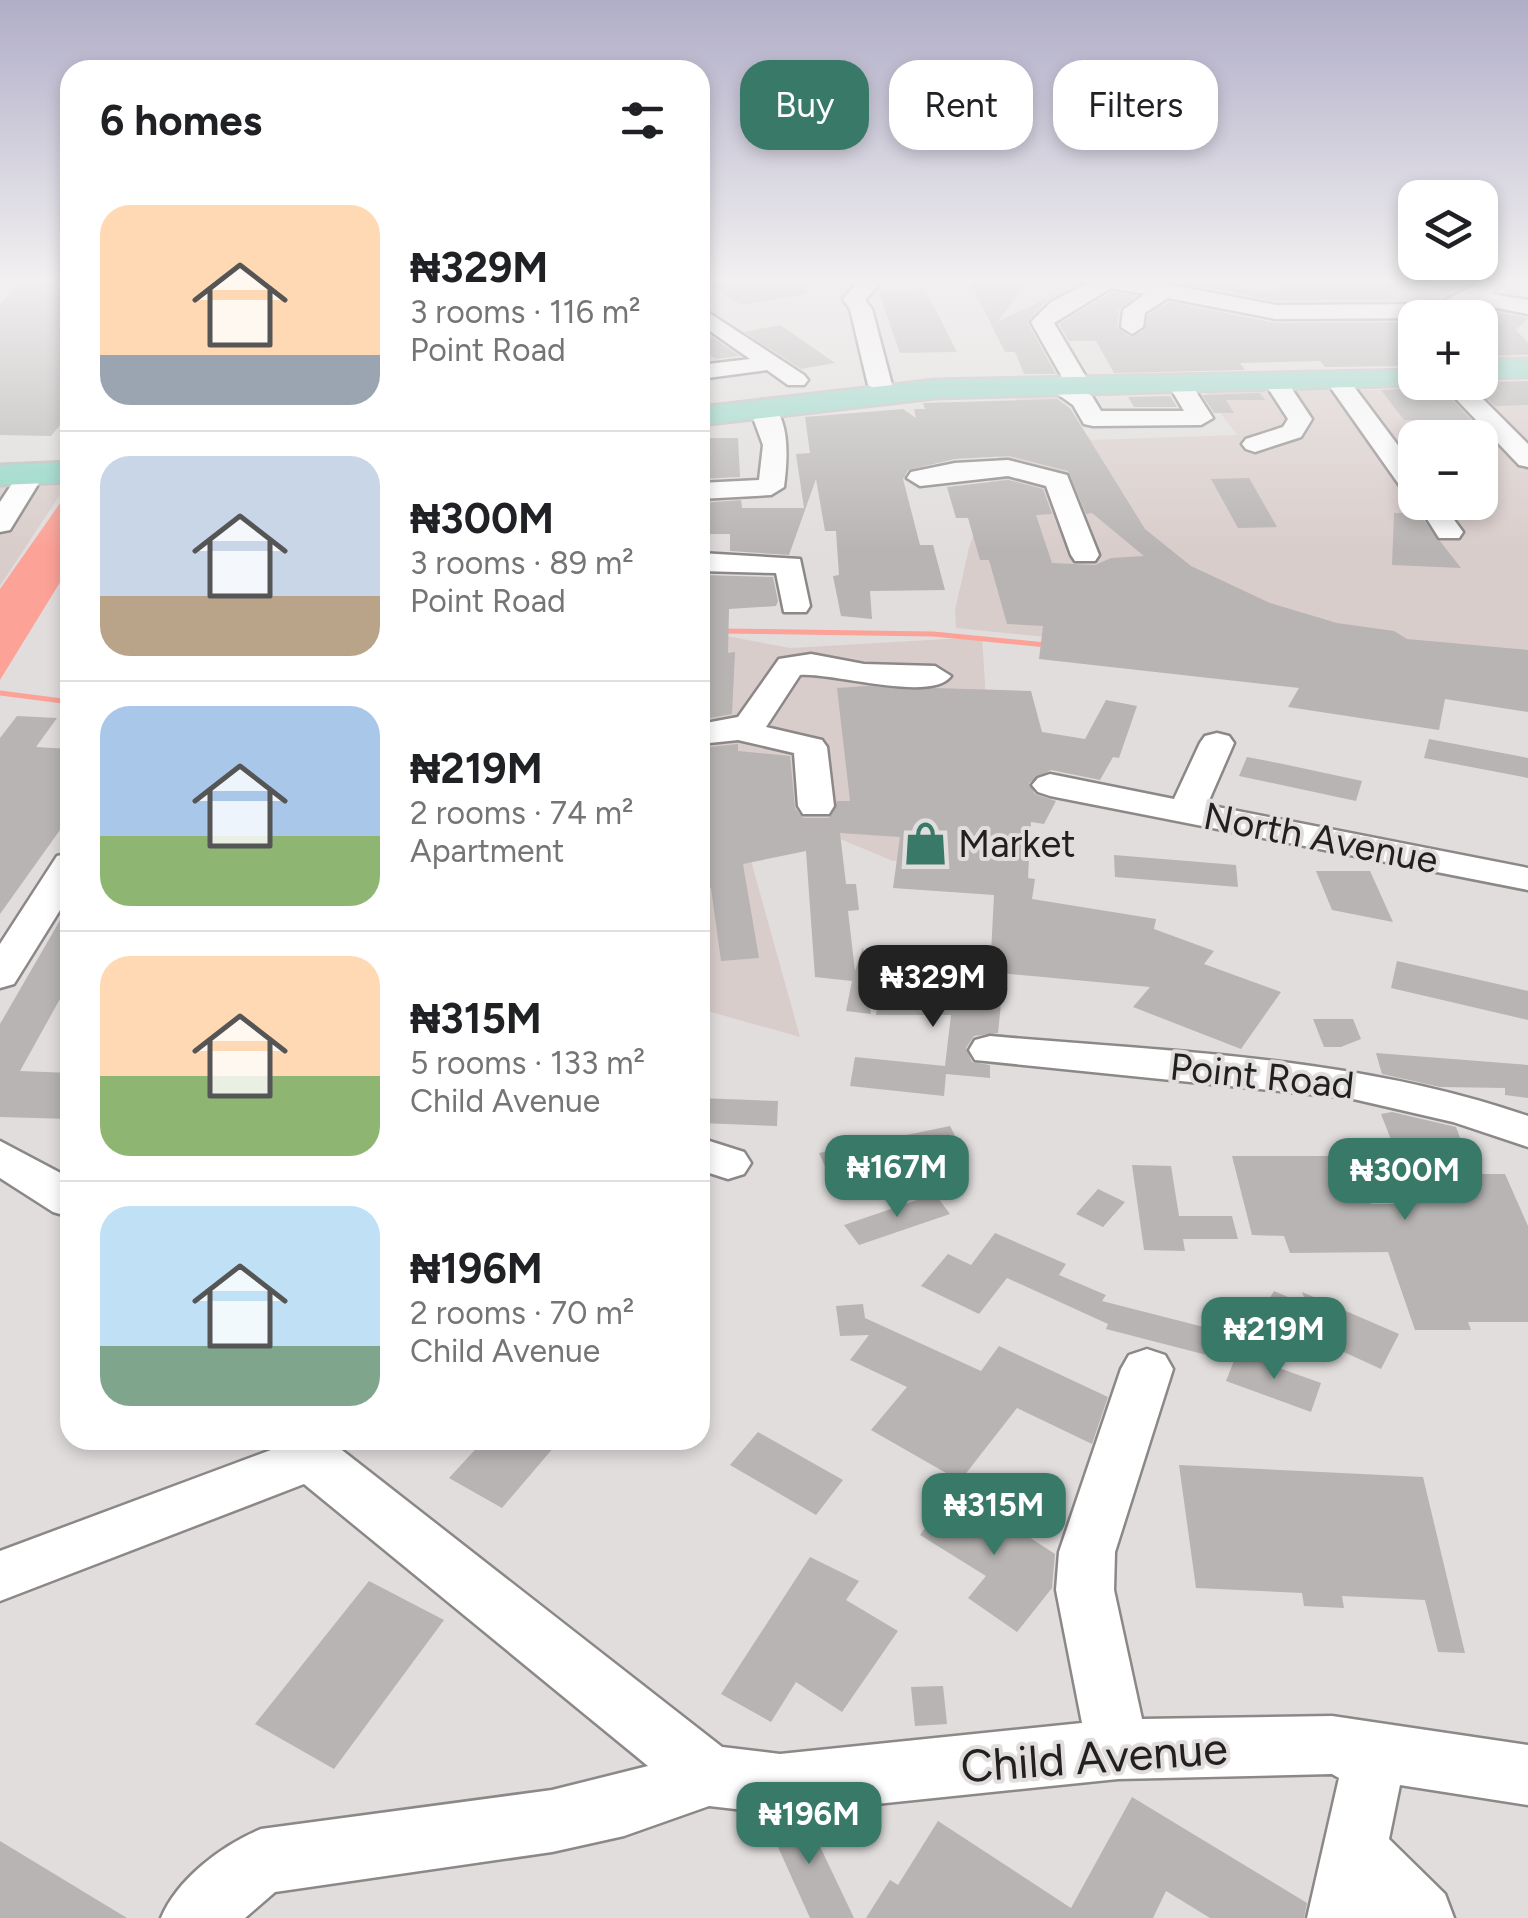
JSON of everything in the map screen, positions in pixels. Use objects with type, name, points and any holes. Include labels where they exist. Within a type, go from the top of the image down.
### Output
[{"type":"main road","points":[[710,404],[761,407],[935,389],[1071,387],[1385,372]]},
{"type":"main road","points":[[1498,378],[1528,377]]},
{"type":"main road","points":[[710,403],[880,385],[1071,387],[1168,403],[1276,382],[1398,380]]},
{"type":"main road","points":[[0,463],[48,470]]},
{"type":"street","points":[[783,372],[796,380]]},
{"type":"street","points":[[877,372],[880,385]]},
{"type":"street","points":[[1064,372],[1093,420],[1118,410],[1168,403]]},
{"type":"street","points":[[1338,381],[1398,464]]},
{"type":"street","points":[[1255,444],[1292,432],[1300,420],[1276,382]]},
{"type":"street","points":[[1470,400],[1528,459]]},
{"type":"street","points":[[710,491],[771,487],[776,445],[761,407]]},
{"type":"street","points":[[0,524],[48,470]]},
{"type":"street","points":[[920,478],[967,470],[1038,472],[1058,481],[1084,555]]},
{"type":"street","points":[[1440,520],[1449,532]]},
{"type":"street","points":[[710,562],[790,565],[795,606]]},
{"type":"street","points":[[741,732],[768,708],[790,666],[812,664],[864,674],[935,676]]},
{"type":"street","points":[[710,734],[741,732],[810,747],[816,806]]},
{"type":"street","name":"North Avenue","points":[[1217,743],[1186,812],[1528,879]]},
{"type":"street","points":[[1050,785],[1186,812]]},
{"type":"street","points":[[0,974],[60,880]]},
{"type":"street","name":"Point Road","points":[[990,1050],[1348,1083],[1463,1109],[1528,1132]]},
{"type":"street","points":[[0,1156],[60,1194]]},
{"type":"street","points":[[1118,1748],[1085,1590],[1087,1552],[1147,1369]]},
{"type":"street","points":[[0,1576],[304,1450]]},
{"type":"street","points":[[307,1450],[709,1776]]},
{"type":"street","name":"Child Avenue","points":[[709,1776],[780,1784],[1118,1748],[1332,1745],[1528,1775]]},
{"type":"street","points":[[1340,1918],[1370,1778],[1366,1750]]},
{"type":"street","points":[[194,1918],[261,1862],[552,1821],[624,1805],[709,1776]]},
{"type":"street","points":[[1356,1850],[1422,1918]]},
{"type":"shaded area","points":[[1528,387],[1528,694],[1207,653],[956,628],[955,610],[969,548],[1019,393],[1056,395],[1091,440],[1237,435],[1205,393],[1398,389],[1398,400],[1498,400],[1498,388]]},
{"type":"shaded area","points":[[60,481],[60,495],[0,586],[0,483]]},
{"type":"shaded area","points":[[60,503],[60,582],[0,680],[0,589]]},
{"type":"shaded area","name":"Market","points":[[710,635],[790,648],[982,637],[997,865],[893,861],[814,828],[740,821],[800,1037],[710,1012]]},
{"type":"building","points":[[0,372],[60,372],[60,425],[51,436],[0,435]]},
{"type":"building","points":[[1023,372],[1056,374],[1024,374]]},
{"type":"building","points":[[1528,381],[1528,405],[1495,406],[1489,400],[1498,400],[1498,382]]},
{"type":"building","points":[[1398,389],[1398,400],[1452,400],[1471,420],[1404,420],[1381,390]]},
{"type":"building","points":[[1260,393],[1265,400],[1226,400],[1234,413],[1214,413],[1202,395]]},
{"type":"building","points":[[1170,396],[1177,407],[1134,407],[1128,397]]},
{"type":"building","points":[[1057,399],[1070,408],[1145,529],[1191,566],[1270,603],[1337,623],[1394,631],[1407,639],[1528,650],[1528,712],[1445,699],[1439,730],[1288,707],[1299,688],[1039,659],[1043,626],[1007,624],[989,560],[980,560],[968,518],[956,518],[947,487],[1008,480],[1043,489],[1052,514],[1036,515],[1052,563],[1095,565],[1111,558],[1144,556],[1092,513],[1086,514],[1068,471],[1009,456],[955,459],[908,470],[903,479],[920,545],[933,545],[945,590],[870,591],[872,619],[841,616],[833,576],[839,575],[836,531],[825,531],[816,479],[789,555],[730,551],[730,534],[710,534],[710,502],[741,500],[742,508],[804,508],[796,454],[810,453],[805,417],[903,409],[916,418],[914,409],[925,409],[923,403]]},
{"type":"building","points":[[710,438],[738,438],[740,477],[710,478]]},
{"type":"building","points":[[1249,478],[1277,527],[1238,528],[1211,479]]},
{"type":"building","points":[[1394,513],[1398,513],[1398,520],[1424,520],[1461,568],[1392,565]]},
{"type":"building","points":[[710,575],[773,577],[776,606],[729,609],[728,653],[735,652],[732,714],[710,718]]},
{"type":"building","points":[[837,688],[1031,691],[1042,732],[1085,739],[1106,700],[1137,706],[1119,758],[1113,757],[1100,780],[1051,770],[1029,783],[1035,794],[1056,801],[1044,824],[1031,822],[1028,878],[1035,879],[1032,899],[1156,919],[1154,929],[1214,951],[1204,964],[1281,992],[1241,1049],[1133,1007],[1150,987],[990,972],[994,895],[893,888],[900,837],[840,833],[846,884],[856,884],[859,910],[848,911],[855,971],[863,947],[871,1014],[846,1011],[852,981],[815,977],[806,851],[743,864],[759,958],[721,961],[710,888],[710,747],[738,744],[738,751],[790,756],[795,808],[803,818],[829,818],[837,801],[850,801]]},
{"type":"building","points":[[17,716],[57,718],[36,747],[60,748],[60,830],[0,914],[0,738]]},
{"type":"building","points":[[1429,739],[1528,758],[1528,778],[1424,758]]},
{"type":"building","points":[[1247,757],[1362,781],[1356,801],[1239,776]]},
{"type":"building","points":[[1114,855],[1236,865],[1238,887],[1115,877]]},
{"type":"building","points":[[1316,871],[1370,871],[1393,922],[1332,910]]},
{"type":"building","points":[[60,920],[60,999],[20,1071],[60,1073],[60,1119],[0,1117],[0,1024]]},
{"type":"building","points":[[1397,961],[1528,991],[1528,1020],[1391,988]]},
{"type":"building","points":[[882,972],[1003,984],[998,1033],[974,1036],[966,1048],[972,1062],[990,1065],[990,1078],[946,1074],[944,1096],[850,1086],[855,1057],[945,1066],[951,1015],[876,1015]]},
{"type":"building","points":[[1313,1019],[1353,1019],[1361,1039],[1341,1047],[1324,1047]]},
{"type":"building","points":[[1376,1053],[1528,1065],[1528,1098],[1505,1095],[1505,1088],[1440,1087],[1382,1074]]},
{"type":"building","points":[[710,1098],[778,1101],[777,1126],[710,1123]]},
{"type":"building","points":[[1392,1112],[1456,1127],[1474,1174],[1505,1174],[1528,1226],[1528,1322],[1468,1322],[1471,1330],[1415,1330],[1388,1252],[1290,1253],[1284,1236],[1252,1235],[1232,1156],[1354,1156],[1371,1204],[1416,1204],[1381,1114]]},
{"type":"building","points":[[950,1126],[960,1145],[828,1173],[819,1153]]},
{"type":"building","points":[[1132,1165],[1171,1166],[1179,1216],[1232,1216],[1238,1239],[1183,1239],[1185,1251],[1144,1250]]},
{"type":"building","points":[[1098,1189],[1125,1202],[1103,1227],[1076,1214]]},
{"type":"building","points":[[935,1194],[950,1214],[859,1245],[844,1225]]},
{"type":"building","points":[[995,1233],[1066,1264],[1059,1275],[1106,1295],[1102,1301],[1235,1335],[1230,1361],[1106,1329],[1108,1324],[1007,1278],[979,1314],[921,1286],[948,1254],[971,1265]]},
{"type":"building","points":[[1274,1291],[1307,1305],[1302,1292],[1399,1334],[1381,1369],[1260,1314]]},
{"type":"building","points":[[863,1304],[865,1318],[981,1371],[999,1346],[1108,1397],[1092,1444],[1017,1408],[960,1481],[871,1430],[907,1387],[850,1360],[869,1335],[840,1336],[836,1306]]},
{"type":"building","points":[[1237,1353],[1321,1383],[1311,1412],[1226,1381]]},
{"type":"building","points":[[758,1432],[843,1480],[816,1515],[730,1465]]},
{"type":"building","points":[[475,1450],[551,1450],[502,1508],[449,1478]]},
{"type":"building","points":[[1179,1465],[1423,1477],[1465,1653],[1438,1652],[1425,1600],[1342,1596],[1344,1608],[1304,1606],[1302,1593],[1196,1588]]},
{"type":"building","points":[[954,1488],[1055,1554],[1052,1588],[1017,1632],[968,1598],[986,1576],[920,1535]]},
{"type":"building","points":[[810,1557],[859,1581],[846,1600],[898,1631],[842,1712],[796,1682],[771,1722],[721,1694]]},
{"type":"building","points":[[369,1581],[444,1620],[334,1769],[255,1724]]},
{"type":"building","points":[[943,1686],[947,1724],[915,1726],[911,1687]]},
{"type":"building","points":[[1132,1797],[1307,1903],[1304,1918],[1210,1918],[1166,1891],[1153,1918],[866,1918],[890,1880],[898,1885],[938,1821],[1071,1908]]},
{"type":"building","points":[[805,1815],[854,1918],[810,1918],[764,1816]]},
{"type":"building","points":[[0,1841],[127,1918],[0,1918]]},
{"type":"waterway","points":[[721,631],[933,634],[1046,645]]},
{"type":"waterway","points":[[0,693],[60,701]]},
{"type":"place","name":"Market","points":[[925,844]]}]
